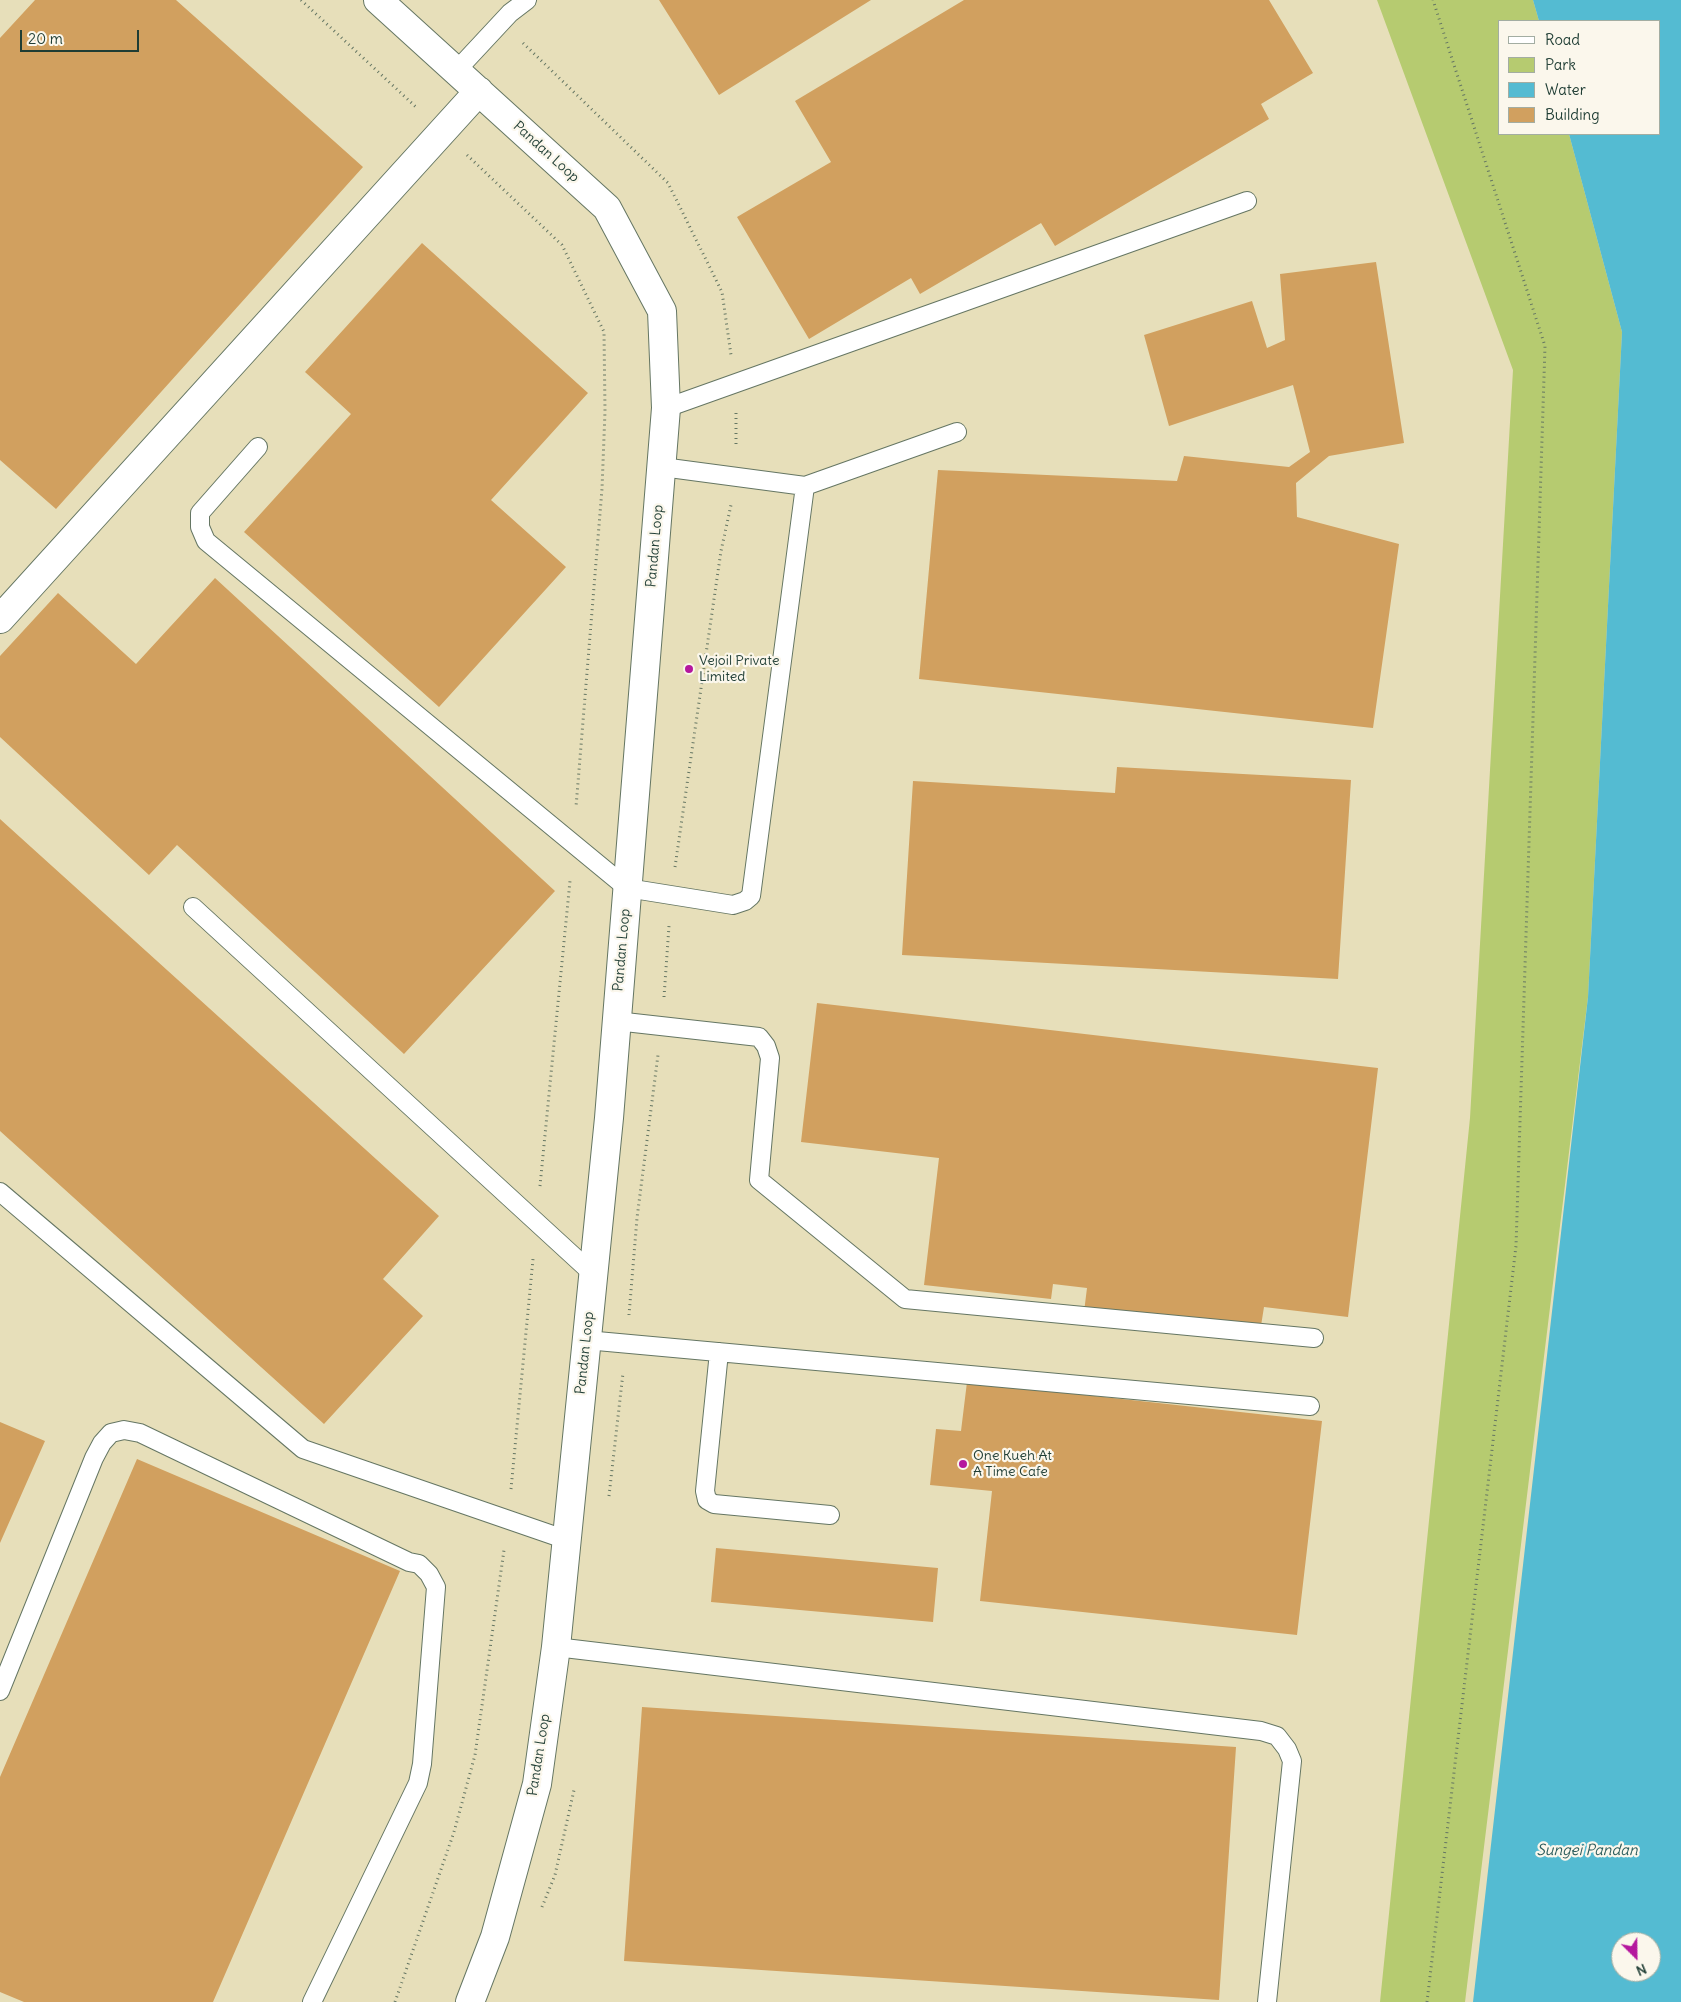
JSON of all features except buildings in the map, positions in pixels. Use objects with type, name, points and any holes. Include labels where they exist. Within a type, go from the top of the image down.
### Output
[{"type":"street","name":"Pandan Loop","points":[[389,3],[456,71],[608,208],[662,311],[666,408],[616,1021],[556,1646],[537,1784],[495,1937],[470,2002]]},
{"type":"street","points":[[0,619],[479,91]]},
{"type":"lane","points":[[456,71],[501,22],[527,0]]},
{"type":"lane","points":[[666,408],[1246,201]]},
{"type":"lane","points":[[662,467],[805,486],[957,432]]},
{"type":"lane","points":[[258,447],[200,513],[200,527],[206,541],[627,888],[733,905],[745,901],[751,896],[805,486]]},
{"type":"lane","points":[[193,907],[593,1274]]},
{"type":"lane","points":[[616,1021],[759,1037],[766,1046],[770,1058],[759,1180],[904,1299],[1314,1338]]},
{"type":"lane","points":[[0,1192],[303,1449],[567,1540]]},
{"type":"lane","points":[[586,1340],[1310,1406]]},
{"type":"lane","points":[[719,1352],[705,1491],[707,1500],[714,1504],[830,1515]]},
{"type":"lane","points":[[0,1691],[94,1458],[102,1443],[111,1434],[124,1430],[140,1432],[409,1562],[419,1564],[429,1574],[436,1587],[422,1764],[418,1783],[312,2002]]},
{"type":"lane","points":[[556,1646],[1261,1731],[1277,1736],[1288,1749],[1292,1762],[1267,2002]]},
{"type":"path","points":[[301,0],[443,131],[562,245],[604,332],[605,411]]},
{"type":"path","points":[[1426,2002],[1516,1246],[1544,346],[1433,0]]},
{"type":"path","points":[[501,22],[668,183],[722,292],[735,383],[737,477],[721,551],[671,895],[662,1026],[637,1218],[626,1344],[608,1502]]},
{"type":"path","points":[[541,1909],[555,1874],[574,1787]]},
{"type":"green space","points":[[1377,0],[1533,0],[1539,20],[1498,20],[1498,135],[1569,135],[1622,332],[1588,997],[1465,2002],[1380,2002],[1470,1118],[1513,370]]},
{"type":"water","name":"Sungei Pandan","points":[[1533,0],[1681,0],[1681,2002],[1473,2002],[1588,997],[1622,332],[1569,135],[1661,135],[1661,20],[1539,20]]},
{"type":"place","name":"Vejoil Private Limited","points":[[689,669]]},
{"type":"place","name":"One Kueh At A Time Cafe","points":[[963,1464]]}]
